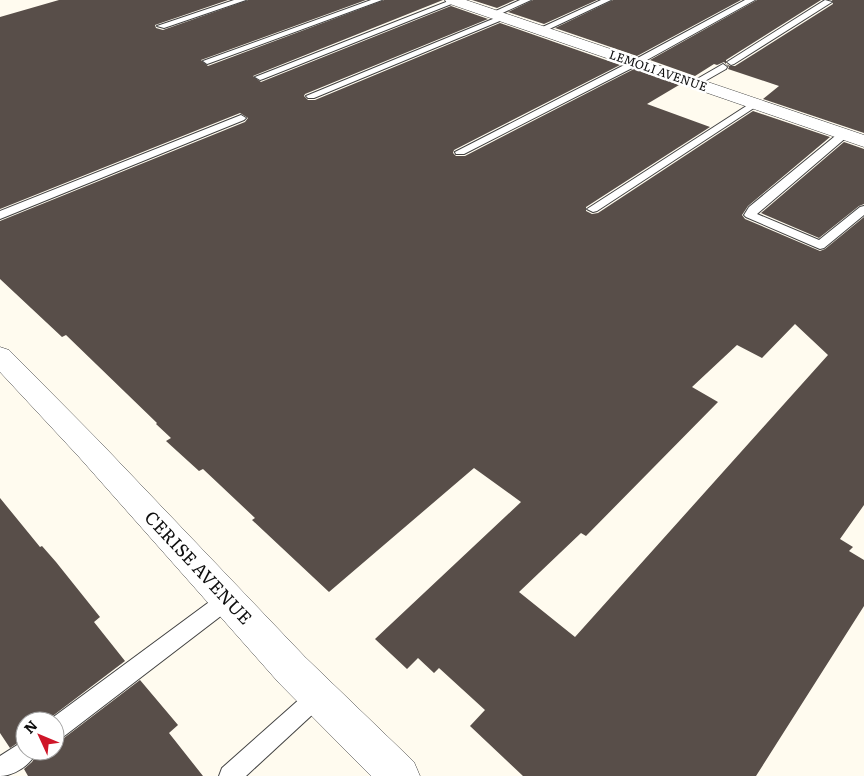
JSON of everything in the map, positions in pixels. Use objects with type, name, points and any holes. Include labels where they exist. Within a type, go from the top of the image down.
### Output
[{"type":"street","name":"LEMOLI AVENUE","points":[[454,0],[864,141]]},
{"type":"street","name":"CERISE AVENUE","points":[[0,356],[318,696],[400,776]]},
{"type":"lane","points":[[161,26],[242,0]]},
{"type":"lane","points":[[208,61],[378,0]]},
{"type":"lane","points":[[260,77],[454,0]]},
{"type":"lane","points":[[311,96],[498,16],[527,0]]},
{"type":"lane","points":[[540,30],[607,0]]},
{"type":"lane","points":[[460,152],[635,63],[752,0]]},
{"type":"lane","points":[[695,83],[828,2]]},
{"type":"lane","points":[[593,210],[754,104]]},
{"type":"lane","points":[[0,215],[241,118]]},
{"type":"lane","points":[[844,134],[753,209],[750,215],[820,245],[864,209]]},
{"type":"lane","points":[[65,722],[227,600]]},
{"type":"lane","points":[[230,776],[318,696]]},
{"type":"lane","points":[[0,770],[15,759]]},
{"type":"building","points":[[59,0],[228,0],[155,25],[156,28],[163,30],[248,0],[366,0],[201,60],[208,66],[384,0],[443,0],[253,76],[261,82],[451,6],[488,19],[304,96],[308,100],[315,100],[500,23],[620,65],[454,150],[453,153],[456,156],[465,156],[634,69],[679,85],[647,104],[710,127],[586,207],[586,211],[592,214],[598,213],[753,111],[830,137],[748,206],[742,215],[745,219],[820,251],[864,217],[864,505],[840,539],[853,547],[849,551],[864,560],[864,606],[756,776],[523,776],[470,726],[485,710],[439,668],[434,673],[418,658],[407,669],[375,639],[521,502],[474,468],[329,592],[252,520],[255,518],[203,469],[199,471],[166,441],[171,438],[66,335],[62,337],[0,279],[0,221],[245,122],[248,118],[240,113],[0,209],[0,17]],"holes":[[[795,324],[828,355],[575,637],[519,592],[581,533],[586,536],[718,402],[692,387],[737,345],[762,358]]]},
{"type":"building","points":[[472,0],[515,0],[497,8]]},
{"type":"building","points":[[533,0],[597,0],[544,24],[508,12]]},
{"type":"building","points":[[613,0],[741,0],[637,56],[555,28]]},
{"type":"building","points":[[757,0],[821,0],[726,60],[726,64],[724,62],[717,65],[714,64],[695,76],[650,60]]},
{"type":"building","points":[[832,0],[864,0],[864,133],[763,99],[779,86],[728,69],[729,67],[726,64],[735,66],[833,4]]},
{"type":"building","points":[[844,142],[864,149],[864,204],[819,238],[761,213]]},
{"type":"building","points":[[0,498],[40,547],[42,546],[56,562],[100,617],[94,622],[125,661],[59,711],[15,711],[15,745],[10,748],[0,733]]},
{"type":"building","points":[[140,680],[178,725],[169,733],[203,776],[28,776],[24,769],[33,761],[65,761],[65,737]]}]
